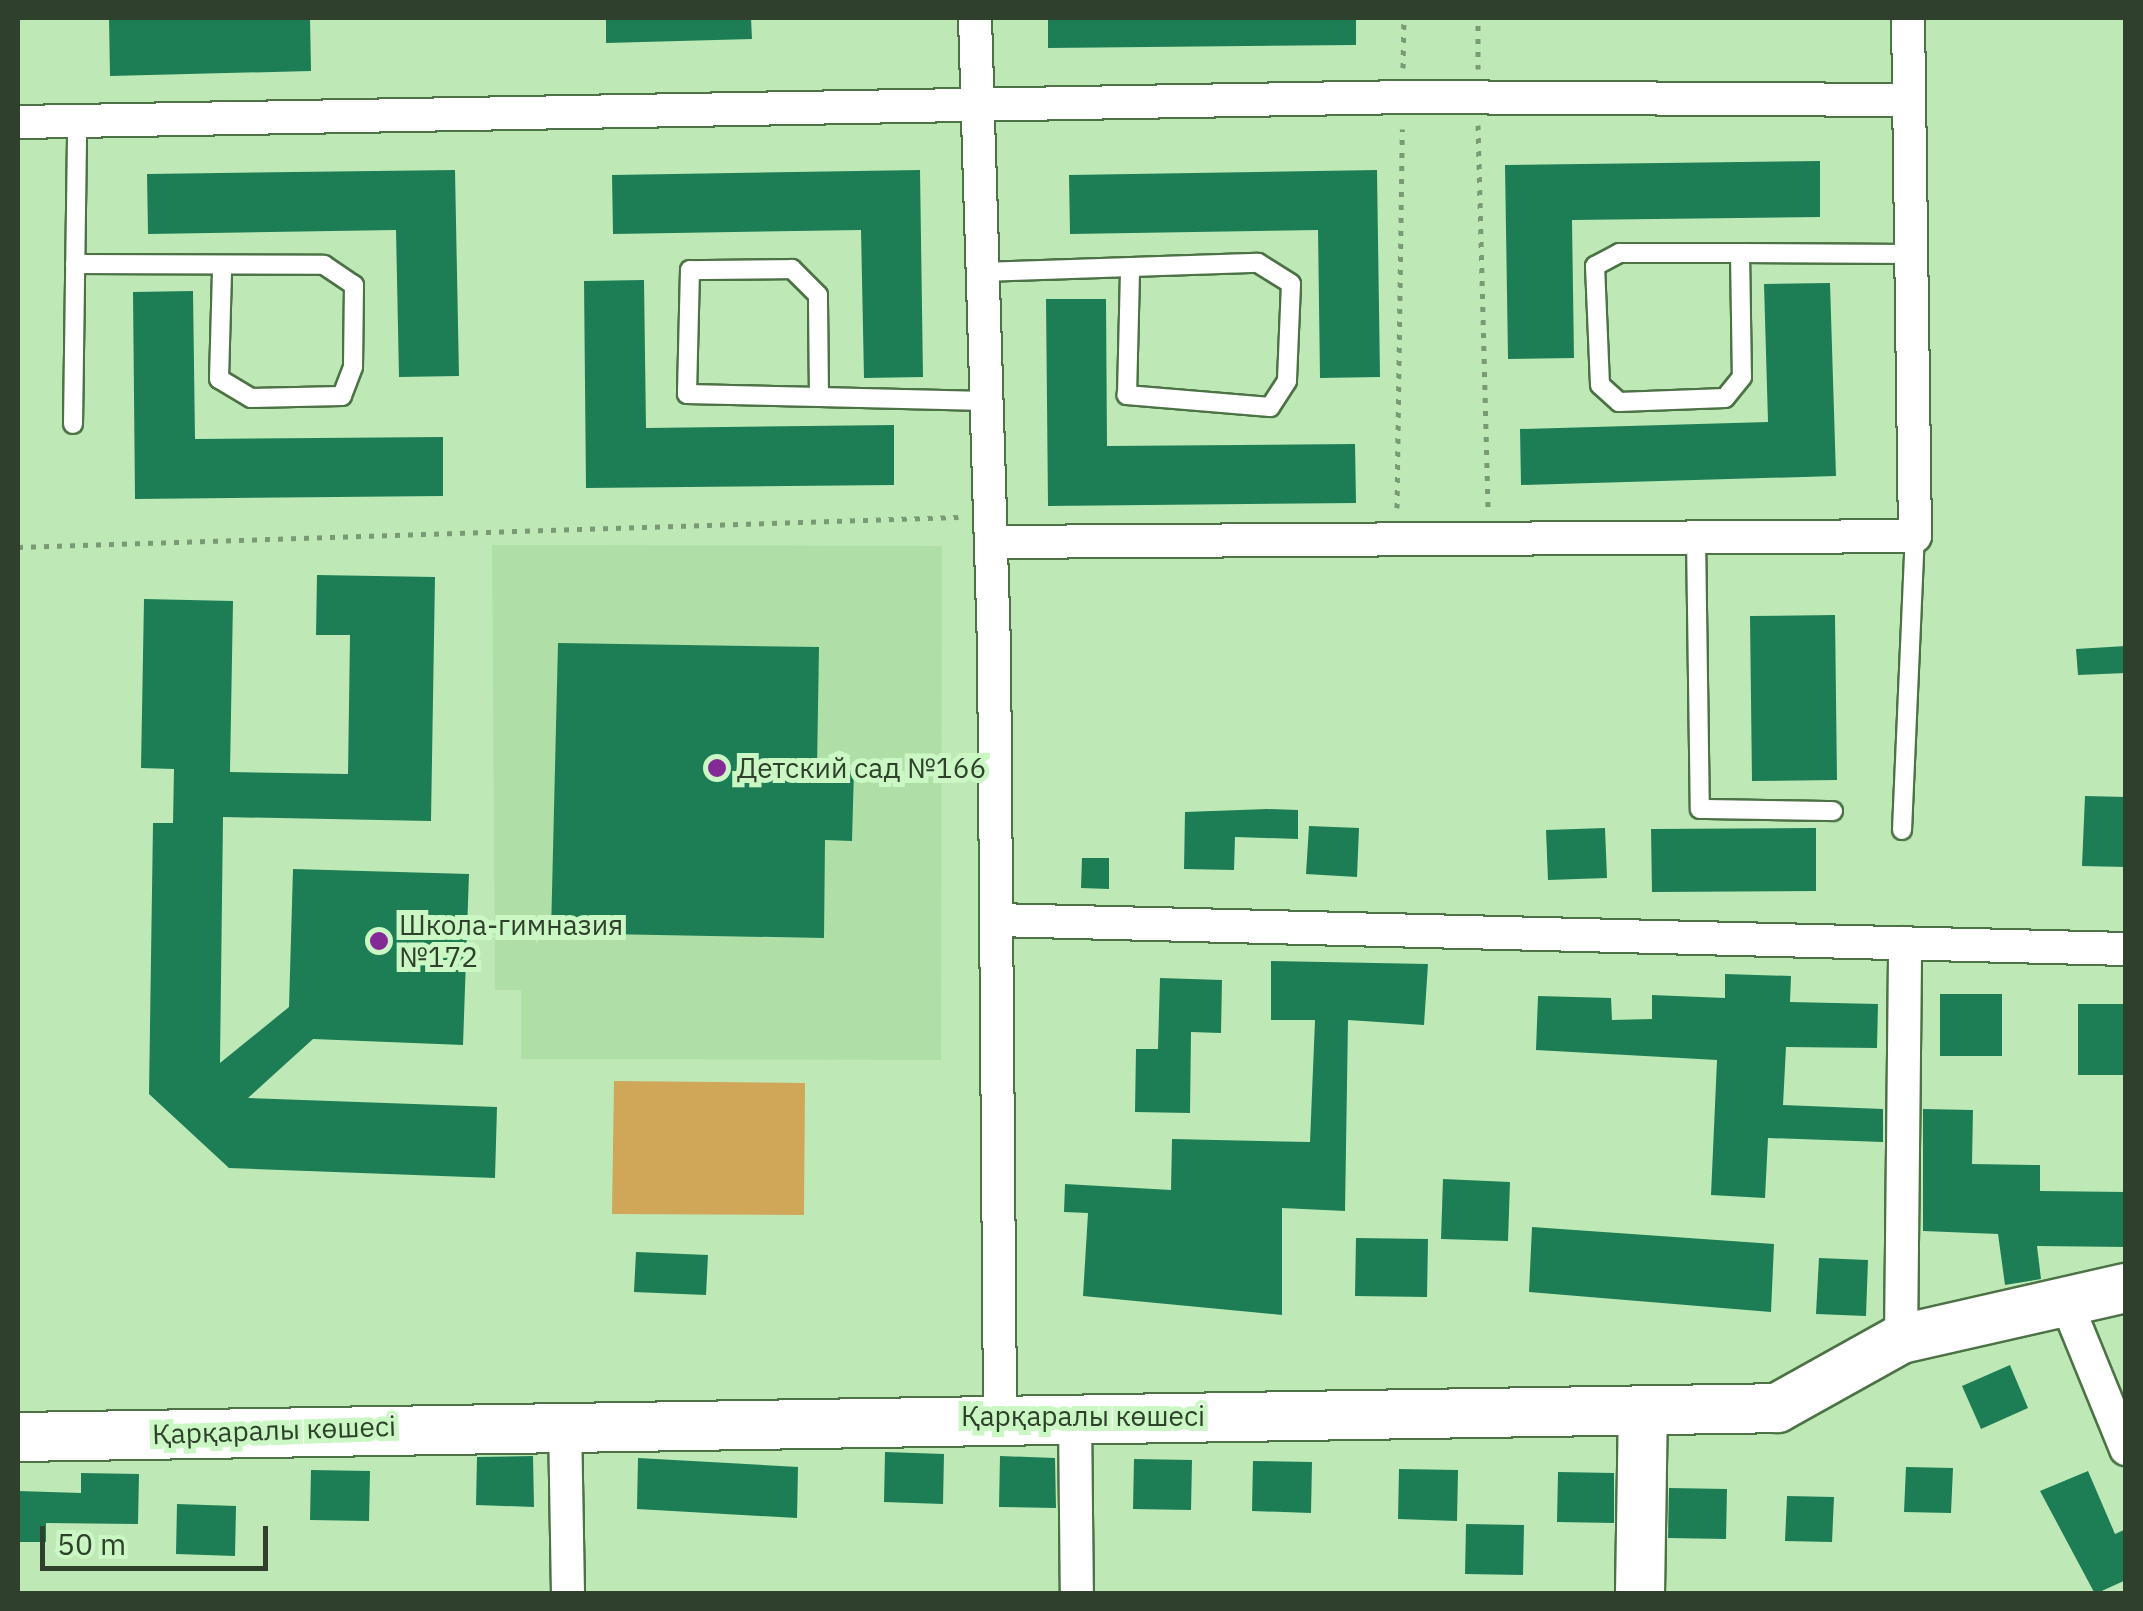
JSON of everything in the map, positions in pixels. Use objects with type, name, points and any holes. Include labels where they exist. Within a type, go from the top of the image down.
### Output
[{"type":"street","points":[[975,18],[990,529],[1000,1415]]},
{"type":"street","points":[[990,529],[1488,537],[1915,536],[1908,18]]},
{"type":"street","points":[[18,122],[1402,97],[1909,100]]},
{"type":"street","points":[[996,920],[2126,949]]},
{"type":"street","points":[[1900,1339],[1905,943]]},
{"type":"street","name":"Қарқаралы көшесі","points":[[18,1437],[566,1422],[1777,1408],[1900,1339],[2126,1288]]},
{"type":"street","points":[[2066,1302],[2126,1448]]},
{"type":"street","points":[[1640,1594],[1644,1412]]},
{"type":"street","points":[[1075,1416],[1078,1594]]},
{"type":"street","points":[[566,1422],[568,1594]]},
{"type":"lane","points":[[73,424],[77,121]]},
{"type":"lane","points":[[1740,253],[1742,377],[1724,398],[1619,402],[1600,385],[1595,266],[1619,253],[1740,253],[1911,254]]},
{"type":"lane","points":[[982,272],[1258,263],[1291,284],[1287,381],[1270,407],[1127,395],[1130,269]]},
{"type":"lane","points":[[75,264],[222,269],[324,266],[354,285],[354,367],[342,396],[252,398],[218,379],[222,269]]},
{"type":"lane","points":[[819,397],[818,295],[792,269],[690,270],[687,394],[986,401]]},
{"type":"lane","points":[[1696,536],[1700,809],[1833,811]]},
{"type":"lane","points":[[1902,830],[1915,536]]},
{"type":"path","points":[[1396,536],[1404,18]]},
{"type":"path","points":[[1478,18],[1488,537]]},
{"type":"path","points":[[18,547],[990,529]]},
{"type":"shaded area","name":"Детский сад №166","points":[[492,545],[942,546],[941,1060],[521,1059],[521,990],[495,990]]},
{"type":"shaded area","points":[[614,1081],[805,1083],[804,1215],[612,1214]]},
{"type":"building","points":[[109,18],[310,18],[311,71],[110,76]]},
{"type":"building","points":[[606,18],[751,18],[752,39],[606,43]]},
{"type":"building","points":[[1048,18],[1356,18],[1356,45],[1048,48]]},
{"type":"building","points":[[1820,161],[1820,217],[1572,220],[1574,358],[1508,359],[1505,165]]},
{"type":"building","points":[[455,170],[459,376],[399,377],[396,230],[148,234],[147,174]]},
{"type":"building","points":[[920,170],[923,377],[864,378],[861,230],[613,234],[612,175]]},
{"type":"building","points":[[1377,170],[1380,377],[1320,378],[1318,230],[1070,234],[1069,175]]},
{"type":"building","points":[[644,280],[646,428],[894,425],[894,485],[586,488],[584,281]]},
{"type":"building","points":[[1830,283],[1836,476],[1521,485],[1520,429],[1768,422],[1764,284]]},
{"type":"building","points":[[193,291],[195,439],[443,437],[443,496],[135,499],[133,292]]},
{"type":"building","points":[[1046,299],[1106,299],[1107,446],[1355,444],[1356,503],[1048,506]]},
{"type":"building","name":"Школа-гимназия №172","points":[[317,575],[435,577],[431,821],[223,817],[220,1063],[289,1007],[293,869],[469,874],[463,1045],[313,1039],[248,1098],[497,1107],[495,1178],[229,1168],[149,1094],[153,823],[173,823],[174,769],[141,768],[144,599],[233,601],[230,772],[348,774],[350,635],[316,635]]},
{"type":"building","points":[[1835,615],[1837,780],[1752,781],[1750,616]]},
{"type":"building","points":[[558,643],[819,647],[817,769],[854,770],[852,841],[825,840],[824,938],[551,933]]},
{"type":"building","points":[[2126,646],[2126,673],[2078,675],[2076,649]]},
{"type":"building","points":[[2085,796],[2126,797],[2126,867],[2082,866]]},
{"type":"building","points":[[1298,810],[1298,839],[1235,837],[1234,870],[1184,869],[1185,812]]},
{"type":"building","points":[[1309,826],[1359,828],[1357,877],[1306,874]]},
{"type":"building","points":[[1605,828],[1607,878],[1548,880],[1546,830]]},
{"type":"building","points":[[1816,828],[1816,891],[1652,892],[1651,829]]},
{"type":"building","points":[[1082,858],[1109,858],[1109,889],[1081,888]]},
{"type":"building","points":[[1271,961],[1428,964],[1424,1025],[1348,1020],[1345,1211],[1282,1208],[1282,1315],[1083,1296],[1088,1213],[1064,1212],[1065,1184],[1171,1190],[1172,1139],[1310,1142],[1315,1020],[1271,1020]]},
{"type":"building","points":[[1725,974],[1791,976],[1790,1002],[1878,1004],[1877,1048],[1786,1047],[1783,1105],[1883,1109],[1883,1142],[1768,1138],[1765,1198],[1711,1195],[1717,1060],[1536,1050],[1538,996],[1611,998],[1612,1020],[1652,1019],[1652,995],[1725,998]]},
{"type":"building","points":[[1160,978],[1222,980],[1221,1033],[1191,1032],[1190,1113],[1135,1112],[1136,1049],[1158,1049]]},
{"type":"building","points":[[1940,994],[2002,994],[2002,1056],[1940,1056]]},
{"type":"building","points":[[2078,1004],[2126,1004],[2126,1075],[2078,1075]]},
{"type":"building","points":[[1923,1109],[1973,1110],[1972,1164],[2040,1165],[2040,1191],[2126,1192],[2126,1247],[2037,1246],[2041,1279],[2005,1285],[1998,1234],[1923,1231]]},
{"type":"building","points":[[1443,1179],[1510,1182],[1508,1241],[1441,1239]]},
{"type":"building","points":[[1532,1227],[1774,1244],[1771,1312],[1529,1292]]},
{"type":"building","points":[[1356,1238],[1428,1239],[1427,1297],[1355,1296]]},
{"type":"building","points":[[636,1252],[708,1255],[706,1295],[634,1292]]},
{"type":"building","points":[[1819,1258],[1868,1260],[1866,1316],[1816,1314]]},
{"type":"building","points":[[2010,1365],[2028,1408],[1981,1429],[1962,1386]]},
{"type":"building","points":[[885,1452],[944,1454],[943,1504],[884,1502]]},
{"type":"building","points":[[533,1456],[534,1507],[476,1505],[477,1457]]},
{"type":"building","points":[[1000,1456],[1055,1458],[1056,1508],[999,1507]]},
{"type":"building","points":[[638,1458],[798,1467],[797,1518],[637,1509]]},
{"type":"building","points":[[1134,1459],[1192,1460],[1191,1510],[1133,1509]]},
{"type":"building","points":[[1253,1461],[1312,1462],[1311,1513],[1252,1511]]},
{"type":"building","points":[[1906,1467],[1953,1468],[1951,1513],[1904,1512]]},
{"type":"building","points":[[1399,1469],[1458,1470],[1457,1521],[1398,1519]]},
{"type":"building","points":[[311,1470],[370,1471],[369,1521],[310,1520]]},
{"type":"building","points":[[2088,1471],[2115,1534],[2126,1529],[2126,1580],[2095,1594],[2040,1491]]},
{"type":"building","points":[[1558,1472],[1614,1473],[1614,1523],[1557,1522]]},
{"type":"building","points":[[81,1473],[139,1474],[138,1524],[46,1523],[46,1542],[18,1542],[18,1491],[81,1493]]},
{"type":"building","points":[[1669,1488],[1727,1489],[1726,1539],[1668,1538]]},
{"type":"building","points":[[1787,1496],[1834,1497],[1832,1542],[1785,1541]]},
{"type":"building","points":[[177,1504],[236,1506],[235,1556],[176,1554]]},
{"type":"building","points":[[1466,1524],[1524,1525],[1523,1575],[1465,1574]]},
{"type":"place","name":"Детский сад №166","points":[[717,768]]},
{"type":"place","name":"Школа-гимназия №172","points":[[379,941]]}]
